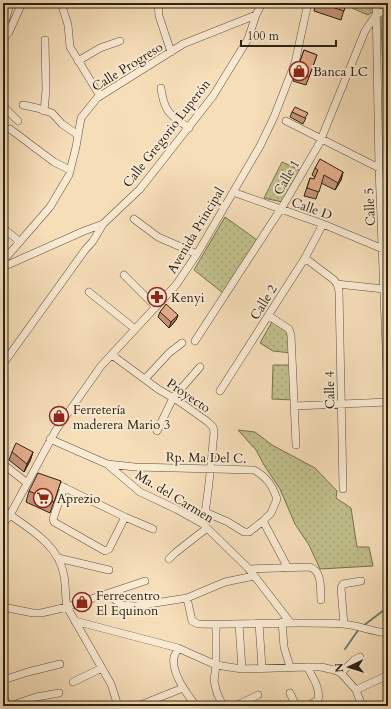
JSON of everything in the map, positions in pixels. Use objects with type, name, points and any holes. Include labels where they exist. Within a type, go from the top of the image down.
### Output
[{"type":"street","points":[[3,38],[7,11],[10,3]]},
{"type":"street","points":[[3,38],[9,32],[22,3]]},
{"type":"street","points":[[61,3],[68,25],[70,47],[100,96]]},
{"type":"street","points":[[158,3],[159,16],[165,38],[171,52]]},
{"type":"street","name":"Calle Gregorio Luperón","points":[[3,364],[80,256],[93,241],[103,224],[140,189],[213,96],[248,39],[256,15],[262,3]]},
{"type":"street","name":"Avenida Principal","points":[[3,524],[10,515],[27,483],[35,475],[50,439],[102,366],[176,285],[197,254],[260,146],[274,117],[295,63],[308,3]]},
{"type":"street","name":"Calle 5","points":[[376,3],[379,168],[383,249],[386,262],[384,289],[388,398]]},
{"type":"street","points":[[376,14],[388,12]]},
{"type":"street","name":"Calle 1","points":[[195,340],[279,209],[284,204],[321,139],[366,31],[376,14]]},
{"type":"street","name":"Calle Progreso","points":[[3,261],[50,207],[69,174],[81,118],[97,98],[183,44],[256,15]]},
{"type":"street","points":[[44,110],[46,90],[45,40]]},
{"type":"street","points":[[78,61],[100,48],[120,41]]},
{"type":"street","points":[[161,88],[164,104],[167,110],[173,117],[189,128]]},
{"type":"street","points":[[22,105],[52,113],[62,124],[78,135]]},
{"type":"street","points":[[3,106],[18,121]]},
{"type":"street","points":[[286,121],[379,168]]},
{"type":"street","points":[[10,129],[54,162],[70,170]]},
{"type":"street","name":"Calle D","points":[[233,192],[323,224],[383,249]]},
{"type":"street","points":[[134,219],[158,238],[197,254]]},
{"type":"street","points":[[3,267],[103,224]]},
{"type":"street","name":"Calle 2","points":[[220,391],[305,258],[323,224]]},
{"type":"street","points":[[3,228],[19,241]]},
{"type":"street","points":[[305,258],[334,280],[338,288],[384,289]]},
{"type":"street","points":[[124,275],[156,307]]},
{"type":"street","name":"Calle 4","points":[[338,288],[343,488]]},
{"type":"street","points":[[89,292],[135,329]]},
{"type":"street","points":[[269,316],[289,329],[291,335],[296,445]]},
{"type":"street","points":[[145,379],[169,353],[182,343]]},
{"type":"street","name":"Proyecto","points":[[112,355],[213,427],[214,432],[205,512],[205,526]]},
{"type":"street","points":[[157,431],[174,398],[200,367]]},
{"type":"street","points":[[295,406],[388,402]]},
{"type":"street","points":[[50,439],[107,464]]},
{"type":"street","points":[[3,464],[27,483]]},
{"type":"street","name":"Rp. Ma Del C.","points":[[107,464],[119,466],[254,470],[264,476],[274,490],[277,499],[271,513],[263,521]]},
{"type":"street","name":"Ma. del Carmen","points":[[107,464],[140,492],[176,509],[205,526],[248,569],[290,622]]},
{"type":"street","points":[[51,482],[153,529]]},
{"type":"street","points":[[64,487],[53,519],[54,522],[105,550],[109,549],[125,517]]},
{"type":"street","points":[[205,512],[228,522],[244,532],[249,532],[263,521],[288,568]]},
{"type":"street","points":[[10,515],[43,539],[58,558],[64,576],[67,607],[114,689],[118,706]]},
{"type":"street","points":[[169,559],[205,526]]},
{"type":"street","points":[[58,558],[108,570]]},
{"type":"street","points":[[248,569],[310,567],[317,571],[319,576],[321,600]]},
{"type":"street","points":[[107,594],[118,603],[126,606],[136,606],[187,598],[225,582],[254,576]]},
{"type":"street","points":[[3,607],[32,613],[67,607],[145,581]]},
{"type":"street","points":[[344,624],[342,584],[361,581]]},
{"type":"street","points":[[187,598],[192,621],[198,624],[282,622],[344,624],[368,630],[388,632]]},
{"type":"street","points":[[75,621],[178,648],[216,666],[242,669],[321,667],[334,670],[341,673],[356,690],[362,706]]},
{"type":"street","points":[[282,622],[284,648],[290,667]]},
{"type":"street","points":[[259,623],[262,668]]},
{"type":"street","points":[[216,624],[215,687],[223,706]]},
{"type":"street","points":[[239,624],[242,669]]},
{"type":"street","points":[[178,648],[174,658],[174,670],[183,688],[196,706]]},
{"type":"street","points":[[341,673],[354,660],[360,657]]},
{"type":"street","points":[[3,680],[60,664]]},
{"type":"street","points":[[307,667],[317,686],[319,695],[318,700],[308,706]]},
{"type":"street","points":[[73,682],[102,668]]},
{"type":"street","points":[[356,690],[388,675]]},
{"type":"street","points":[[138,706],[146,705],[183,688]]},
{"type":"street","points":[[3,697],[9,706],[36,697],[59,693]]},
{"type":"street","points":[[290,693],[296,706]]},
{"type":"street","points":[[235,706],[258,695]]},
{"type":"shaded area","points":[[353,3],[385,3],[368,15],[352,8]]},
{"type":"shaded area","points":[[388,16],[388,241],[381,18]]},
{"type":"shaded area","points":[[282,162],[300,170],[282,202],[264,198]]},
{"type":"shaded area","points":[[225,217],[257,240],[223,293],[194,270]]},
{"type":"shaded area","points":[[273,320],[289,330],[291,353],[273,351],[260,343]]},
{"type":"shaded area","points":[[273,365],[292,365],[293,400],[272,399]]},
{"type":"shaded area","points":[[238,430],[255,432],[272,445],[315,468],[337,491],[336,498],[351,508],[357,547],[369,547],[373,566],[320,569],[309,545],[295,524],[280,489],[256,450]]},
{"type":"building","points":[[320,3],[346,3],[344,11]]},
{"type":"building","points":[[304,50],[317,55],[309,77],[296,73]]},
{"type":"building","points":[[295,107],[308,113],[305,118],[292,112]]},
{"type":"building","points":[[320,159],[343,172],[338,183],[324,175],[319,192],[307,188],[310,178],[314,179],[318,170],[315,168]]},
{"type":"building","points":[[166,304],[178,315],[171,322],[160,312]]},
{"type":"building","points":[[16,443],[33,452],[27,464],[12,452]]},
{"type":"building","points":[[38,473],[61,481],[54,502],[29,491]]},
{"type":"waterway","points":[[363,626],[388,607]]},
{"type":"waterway","points":[[345,649],[359,629]]},
{"type":"place","name":"Banca LC","points":[[299,71]]},
{"type":"place","name":"Kenyi","points":[[157,297]]},
{"type":"place","name":"Ferretería maderera Mario 3","points":[[59,416]]},
{"type":"place","name":"Aprezio","points":[[43,498]]},
{"type":"place","name":"Ferrecentro El Equinon","points":[[82,602]]}]
